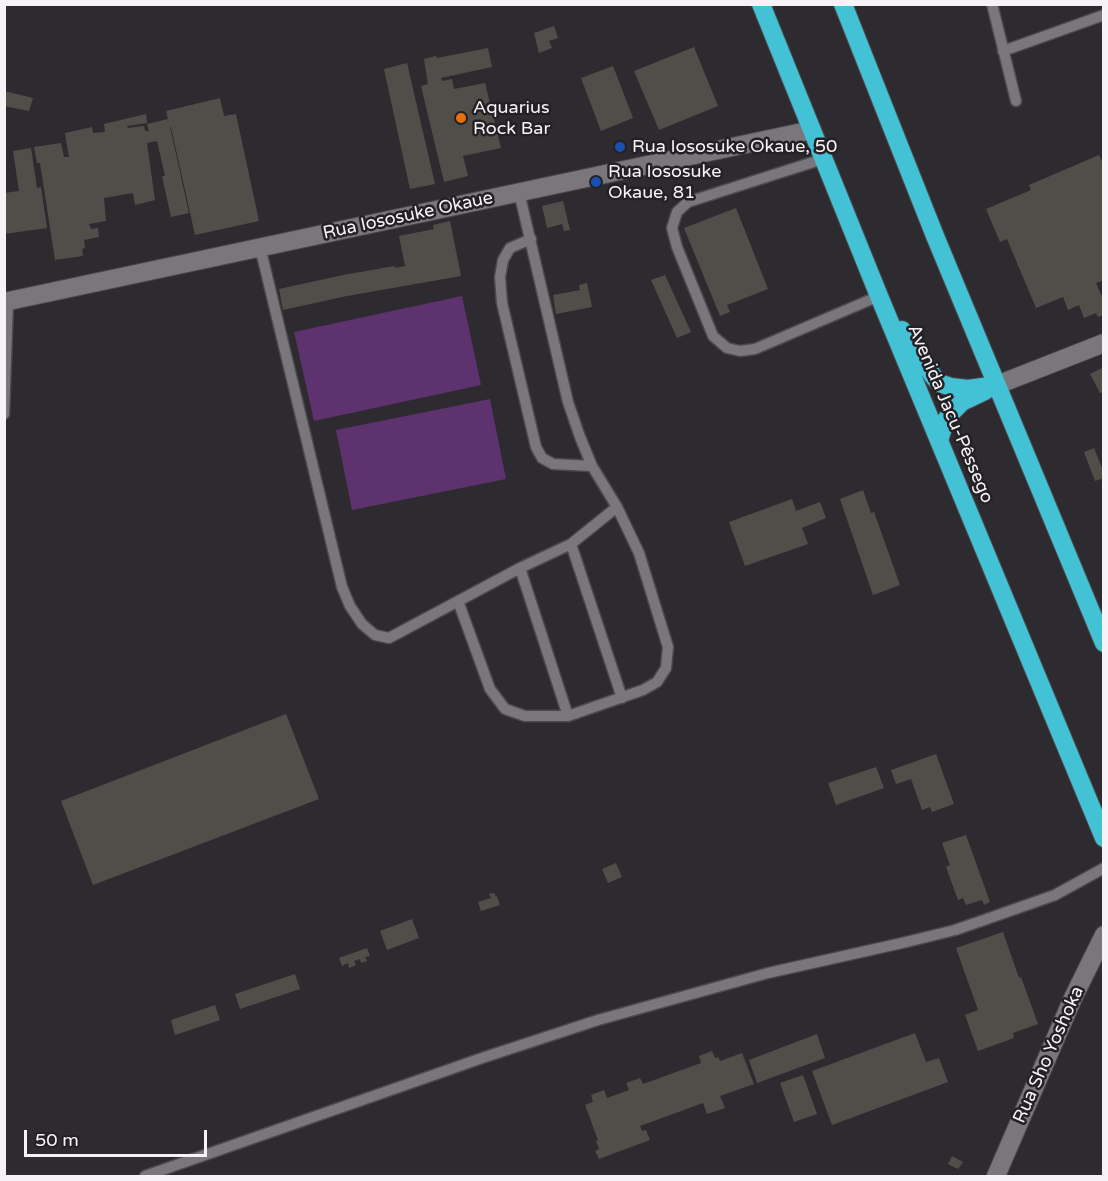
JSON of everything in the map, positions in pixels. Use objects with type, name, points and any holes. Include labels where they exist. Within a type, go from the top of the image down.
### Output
[{"type":"highway","name":"Avenida Jacu-Pêssego","points":[[761,4],[879,296],[1104,838]]},
{"type":"highway","points":[[843,4],[935,237],[1104,643]]},
{"type":"highway","points":[[879,296],[939,383],[968,389],[997,385]]},
{"type":"highway","points":[[939,441],[945,422],[962,402],[997,385]]},
{"type":"street","name":"Rua Iososuke Okaue","points":[[6,302],[812,130]]},
{"type":"street","points":[[997,385],[1104,344]]},
{"type":"street","name":"Rua Sho Yoshoka","points":[[996,1176],[1072,998],[1104,935]]},
{"type":"lane","points":[[992,4],[1016,101]]},
{"type":"lane","points":[[1003,51],[1104,15]]},
{"type":"lane","points":[[823,159],[688,202],[677,212],[672,228],[677,247],[713,336],[727,348],[740,351],[755,349],[879,296]]},
{"type":"lane","points":[[458,601],[490,689],[505,709],[525,716],[568,716],[622,698],[657,682],[666,668],[668,647],[639,553],[617,507],[592,466],[568,402],[519,192]]},
{"type":"lane","points":[[531,239],[510,248],[503,260],[500,277],[501,303],[536,447],[542,458],[553,464],[592,466]]},
{"type":"lane","points":[[260,247],[342,587],[350,606],[362,624],[375,635],[389,638],[520,568],[571,544],[617,507]]},
{"type":"lane","points":[[4,414],[6,302]]},
{"type":"lane","points":[[571,544],[622,698]]},
{"type":"lane","points":[[520,568],[568,716]]},
{"type":"lane","points":[[145,1176],[485,1057],[598,1020],[768,973],[923,938],[984,921],[1055,895],[1104,868]]},
{"type":"shaded area","points":[[462,296],[481,385],[314,421],[294,332]]},
{"type":"shaded area","points":[[490,399],[506,479],[352,510],[336,430]]},
{"type":"building","points":[[554,26],[558,38],[549,41],[552,48],[539,53],[534,33]]},
{"type":"building","points":[[694,47],[718,106],[659,130],[634,71]]},
{"type":"building","name":"Aquarius Rock Bar","points":[[488,48],[492,67],[441,78],[442,81],[452,79],[454,89],[485,83],[501,148],[463,156],[468,176],[444,182],[421,86],[428,84],[424,59]]},
{"type":"building","points":[[407,63],[435,184],[410,189],[384,69]]},
{"type":"building","points":[[613,66],[633,118],[601,131],[581,78]]},
{"type":"building","points":[[4,91],[33,98],[29,111],[4,106]]},
{"type":"building","points":[[220,98],[224,116],[236,114],[259,221],[195,235],[170,127],[189,213],[171,217],[157,141],[147,143],[155,200],[135,205],[133,193],[104,198],[106,221],[89,224],[91,229],[98,228],[99,237],[84,240],[83,256],[55,260],[40,163],[37,163],[34,147],[61,143],[64,157],[69,157],[65,133],[92,127],[93,133],[105,132],[104,124],[146,114],[147,123],[127,126],[128,128],[144,126],[145,131],[149,131],[147,124],[168,119],[166,111]]},
{"type":"building","points":[[31,148],[37,188],[41,187],[47,228],[4,234],[4,193],[19,191],[13,151]]},
{"type":"building","points":[[1099,155],[1104,166],[1104,280],[1096,283],[1101,295],[1104,294],[1104,315],[1098,317],[1096,313],[1084,318],[1079,305],[1068,310],[1063,297],[1036,308],[1007,239],[1000,242],[986,209],[1031,190],[1029,185]]},
{"type":"building","points":[[563,201],[570,230],[564,231],[562,224],[547,228],[542,206]]},
{"type":"building","points":[[736,208],[768,289],[727,305],[730,312],[720,316],[684,228]]},
{"type":"building","points":[[450,221],[461,276],[283,310],[279,289],[343,275],[405,266],[399,236],[434,229],[433,225]]},
{"type":"building","points":[[665,275],[691,332],[677,338],[651,280]]},
{"type":"building","points":[[587,283],[592,307],[556,314],[553,295],[580,290],[579,285]]},
{"type":"building","points":[[1104,367],[1104,392],[1100,393],[1090,374]]},
{"type":"building","points":[[1094,448],[1104,473],[1104,478],[1095,481],[1084,452]]},
{"type":"building","points":[[863,490],[871,513],[874,512],[900,585],[873,595],[840,499]]},
{"type":"building","points":[[792,499],[796,511],[820,502],[826,518],[802,528],[808,544],[745,566],[729,522]]},
{"type":"building","points":[[286,714],[319,799],[93,885],[61,801]]},
{"type":"building","points":[[936,754],[954,804],[932,812],[930,807],[922,810],[911,779],[896,784],[891,770]]},
{"type":"building","points":[[876,767],[884,788],[836,805],[828,783]]},
{"type":"building","points":[[966,835],[990,902],[984,905],[982,900],[966,905],[963,898],[958,900],[946,867],[950,865],[942,843]]},
{"type":"building","points":[[616,863],[622,877],[608,883],[602,869]]},
{"type":"building","points":[[494,893],[500,905],[481,911],[478,902],[491,898],[489,894]]},
{"type":"building","points":[[412,919],[419,938],[387,950],[380,931]]},
{"type":"building","points":[[1003,932],[1038,1024],[1013,1033],[1014,1038],[978,1051],[965,1015],[978,1010],[956,948]]},
{"type":"building","points":[[367,948],[370,956],[365,957],[367,961],[361,963],[360,959],[354,961],[356,965],[349,968],[348,963],[342,966],[339,958]]},
{"type":"building","points":[[295,974],[300,989],[240,1009],[235,994]]},
{"type":"building","points":[[215,1005],[220,1020],[175,1035],[171,1020]]},
{"type":"building","points":[[915,1033],[926,1062],[939,1058],[948,1082],[832,1125],[812,1071]]},
{"type":"building","points":[[817,1034],[825,1058],[757,1083],[749,1060]]},
{"type":"building","points":[[712,1051],[715,1058],[718,1057],[720,1061],[742,1053],[754,1084],[720,1096],[725,1108],[707,1114],[703,1103],[640,1126],[642,1131],[646,1130],[650,1140],[599,1159],[595,1151],[599,1149],[596,1141],[598,1140],[585,1105],[593,1102],[591,1095],[604,1090],[607,1098],[629,1090],[626,1083],[640,1078],[643,1084],[701,1063],[699,1056]]},
{"type":"building","points":[[803,1075],[817,1114],[794,1122],[780,1083]]},
{"type":"building","points":[[952,1156],[963,1162],[958,1169],[948,1164]]},
{"type":"place","name":"Aquarius Rock Bar","points":[[461,118]]},
{"type":"place","name":"Rua Iososuke Okaue, 50","points":[[620,147]]},
{"type":"place","name":"Rua Iososuke Okaue, 81","points":[[596,182]]}]
